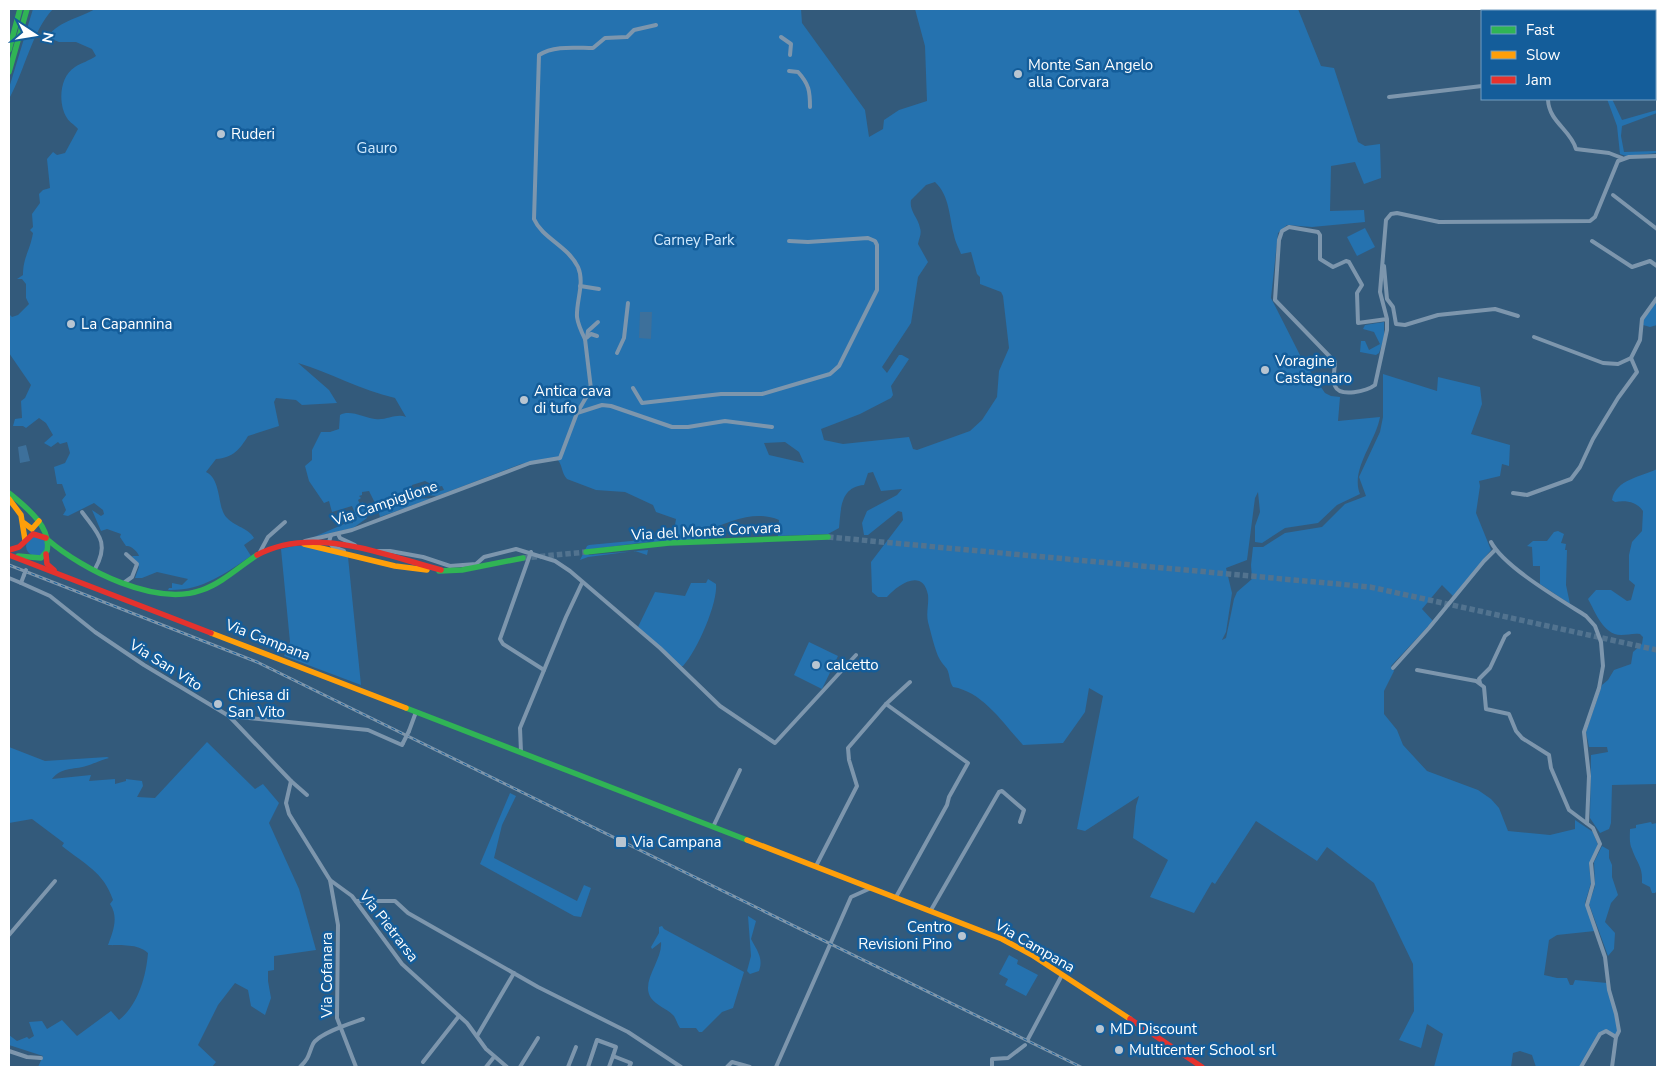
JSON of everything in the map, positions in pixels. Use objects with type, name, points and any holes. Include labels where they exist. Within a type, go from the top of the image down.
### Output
[{"type":"main road","points":[[9,50],[20,9]]},
{"type":"main road","points":[[9,72],[27,9]]},
{"type":"main road","points":[[9,493],[28,508],[39,521],[49,548],[41,558],[30,560],[25,551],[24,523],[21,515],[9,499]]},
{"type":"main road","points":[[21,515],[23,509],[28,508]]},
{"type":"main road","points":[[24,523],[27,527],[34,529],[39,521]]},
{"type":"main road","points":[[9,553],[36,533],[47,539]]},
{"type":"main road","name":"Via del Monte Corvara","points":[[586,552],[669,543],[828,537]]},
{"type":"main road","name":"Via Campiglione","points":[[47,539],[63,553]]},
{"type":"main road","points":[[298,543],[329,542],[441,570]]},
{"type":"main road","points":[[298,543],[409,569],[462,570],[523,558]]},
{"type":"main road","name":"Via Campiglione","points":[[46,554],[54,551],[63,553],[125,582],[170,595],[188,594],[214,585],[260,554],[282,545],[298,543]]},
{"type":"main road","name":"Via Campana","points":[[9,553],[30,560],[42,568],[1002,939],[1062,975],[1202,1067]]},
{"type":"main road","points":[[46,554],[47,564],[58,573]]},
{"type":"street","name":"Via Campiglione","points":[[298,543],[338,534],[530,463],[557,460],[564,453],[577,413],[590,389],[586,338],[577,318],[580,286],[578,266],[558,242],[538,228],[534,219],[539,54],[545,51],[569,47],[593,48],[605,38],[627,37],[634,30],[656,25]]},
{"type":"street","points":[[781,37],[791,44],[790,54]]},
{"type":"street","points":[[789,71],[798,72],[808,82],[810,106]]},
{"type":"street","points":[[1389,97],[1481,86]]},
{"type":"street","points":[[1548,100],[1553,118],[1574,141],[1576,149],[1609,153],[1622,158],[1657,156]]},
{"type":"street","points":[[1387,319],[1358,323],[1357,292],[1362,285],[1349,262],[1346,261],[1333,267],[1320,259],[1320,235],[1318,232],[1289,227],[1282,231],[1278,240],[1275,300],[1335,362],[1334,384],[1338,390],[1343,393],[1360,390],[1375,385],[1385,342],[1387,319],[1380,297],[1384,265],[1386,220],[1394,213],[1440,222],[1590,221],[1595,217],[1615,164],[1622,158]]},
{"type":"street","points":[[1613,195],[1657,229]]},
{"type":"street","points":[[633,388],[642,403],[721,394],[762,394],[830,374],[839,366],[867,314],[877,290],[879,276],[875,241],[868,238],[808,242],[789,241]]},
{"type":"street","points":[[1592,241],[1632,267],[1650,261],[1657,266]]},
{"type":"street","points":[[1384,265],[1387,298],[1393,307],[1396,324],[1405,325],[1438,315],[1495,309],[1518,316]]},
{"type":"street","points":[[580,286],[600,289]]},
{"type":"street","points":[[1534,337],[1608,364],[1618,364],[1631,358],[1640,340],[1642,319],[1657,298]]},
{"type":"street","points":[[617,353],[624,338],[628,303]]},
{"type":"street","points":[[586,338],[588,330],[598,322]]},
{"type":"street","points":[[586,338],[591,334],[597,336]]},
{"type":"street","points":[[1513,493],[1527,495],[1571,479],[1574,476],[1618,398],[1637,372],[1631,358]]},
{"type":"street","points":[[721,388],[721,394]]},
{"type":"street","points":[[577,413],[602,405],[611,406],[672,427],[688,427],[725,421],[772,427]]},
{"type":"street","points":[[82,512],[103,544],[102,556],[95,569]]},
{"type":"street","points":[[260,554],[268,537],[285,522]]},
{"type":"street","points":[[338,534],[347,542],[364,548],[415,556],[450,566],[476,564],[484,557],[514,550],[531,552],[555,561],[660,648],[720,706],[775,743],[856,655]]},
{"type":"street","points":[[331,535],[329,542],[333,547],[351,553],[356,557]]},
{"type":"street","points":[[1492,542],[1495,550],[1534,582],[1586,616],[1597,630],[1603,652],[1602,676],[1584,732],[1590,776],[1587,823]]},
{"type":"street","points":[[1393,668],[1495,550]]},
{"type":"street","points":[[531,552],[500,640],[502,644],[544,670]]},
{"type":"street","points":[[125,582],[132,577],[137,564],[126,554]]},
{"type":"street","points":[[21,583],[30,560]]},
{"type":"street","name":"Via San Vito","points":[[9,578],[50,596],[95,632],[144,665],[229,716],[368,730],[402,744],[416,711]]},
{"type":"street","points":[[521,752],[520,728],[582,583]]},
{"type":"street","points":[[1509,632],[1505,636],[1490,668],[1479,679],[1485,691],[1486,708],[1509,714],[1516,731],[1522,738],[1549,755],[1551,768],[1566,806],[1574,816],[1587,823],[1598,836],[1600,844],[1590,863],[1593,884],[1587,905],[1605,957],[1609,990],[1618,1031],[1612,1067]]},
{"type":"street","points":[[1417,670],[1480,683]]},
{"type":"street","points":[[816,866],[857,786],[848,760],[848,748],[886,704],[910,682]]},
{"type":"street","points":[[886,704],[968,763],[896,897]]},
{"type":"street","points":[[229,716],[291,781],[307,795]]},
{"type":"street","points":[[713,827],[740,770]]},
{"type":"street","name":"Via Pietrarsa","points":[[291,781],[286,803],[289,814],[330,880],[347,890],[402,964],[459,1016],[494,1057],[507,1067]]},
{"type":"street","points":[[931,910],[999,792],[1002,791],[1024,810],[1020,822]]},
{"type":"street","name":"Via Cofanara","points":[[330,880],[338,925],[336,1004],[339,1028],[356,1067]]},
{"type":"street","points":[[9,935],[55,881]]},
{"type":"street","points":[[776,1067],[851,897],[872,888]]},
{"type":"street","points":[[356,901],[395,901],[408,913],[538,987],[628,1032],[681,1067]]},
{"type":"street","points":[[477,1036],[514,973]]},
{"type":"street","points":[[1028,1038],[1062,975]]},
{"type":"street","points":[[423,1062],[459,1016]]},
{"type":"street","points":[[300,1067],[309,1059],[315,1041],[339,1028],[363,1019]]},
{"type":"street","points":[[1581,1067],[1600,1034],[1606,1031],[1616,1037]]},
{"type":"street","points":[[520,1067],[538,1038]]},
{"type":"street","points":[[588,1067],[596,1040],[616,1047],[609,1067]]},
{"type":"street","points":[[992,1067],[992,1059],[1008,1058],[1025,1044]]},
{"type":"street","points":[[568,1067],[576,1047]]},
{"type":"street","points":[[9,1051],[27,1057],[41,1058]]},
{"type":"street","points":[[613,1056],[631,1063],[629,1067]]},
{"type":"street","points":[[486,1067],[494,1057]]},
{"type":"street","points":[[727,1067],[732,1062],[750,1067]]},
{"type":"green space","points":[[33,9],[53,9],[34,39],[9,99],[9,88]]},
{"type":"green space","points":[[95,9],[801,9],[802,23],[865,110],[869,137],[883,129],[884,120],[899,110],[927,101],[925,46],[915,9],[1298,9],[1321,66],[1334,68],[1358,142],[1365,146],[1380,144],[1381,178],[1364,184],[1355,162],[1331,166],[1330,211],[1364,210],[1365,222],[1312,227],[1287,225],[1278,233],[1271,298],[1302,359],[1325,393],[1340,397],[1338,421],[1380,417],[1358,475],[1360,494],[1337,505],[1318,523],[1285,528],[1262,543],[1255,542],[1255,526],[1260,512],[1258,492],[1255,498],[1247,560],[1226,568],[1232,593],[1226,632],[1222,640],[1226,638],[1237,592],[1252,579],[1253,547],[1263,547],[1285,533],[1322,527],[1345,504],[1366,496],[1359,477],[1380,432],[1383,417],[1383,374],[1437,391],[1438,377],[1480,387],[1482,404],[1471,434],[1510,445],[1509,466],[1502,464],[1500,476],[1479,481],[1476,513],[1491,550],[1453,596],[1442,585],[1422,609],[1433,621],[1391,666],[1394,671],[1384,691],[1384,714],[1397,730],[1403,745],[1427,771],[1478,790],[1491,799],[1499,808],[1508,831],[1550,835],[1575,829],[1575,820],[1593,832],[1598,845],[1589,865],[1591,883],[1585,903],[1595,931],[1557,935],[1549,940],[1544,975],[1567,978],[1570,985],[1573,985],[1575,980],[1607,983],[1616,1016],[1616,1035],[1604,1030],[1580,1067],[1536,1067],[1532,1055],[1520,1051],[1513,1053],[1511,1067],[1434,1067],[1443,1034],[1427,1024],[1421,1048],[1399,1040],[1414,1011],[1413,964],[1374,883],[1327,847],[1317,861],[1256,821],[1215,884],[1212,882],[1194,913],[1150,897],[1168,860],[1133,838],[1136,806],[1139,796],[1085,831],[1077,829],[1103,696],[1089,688],[1085,712],[1063,743],[1023,745],[1000,718],[983,702],[964,690],[953,687],[947,669],[938,656],[927,619],[928,595],[921,582],[909,581],[891,592],[887,597],[878,597],[872,592],[871,562],[903,520],[902,512],[898,511],[868,535],[864,535],[862,523],[867,511],[897,495],[902,489],[881,491],[873,472],[868,473],[864,485],[850,490],[846,494],[841,507],[839,528],[828,534],[778,536],[779,520],[770,517],[752,516],[734,520],[709,530],[708,539],[639,543],[586,550],[589,555],[633,551],[588,557],[580,560],[587,546],[589,545],[673,537],[676,519],[656,512],[653,505],[625,492],[596,490],[567,479],[556,458],[521,464],[437,496],[426,495],[444,490],[442,486],[432,488],[431,484],[425,481],[412,485],[410,490],[414,499],[433,498],[380,517],[378,509],[382,507],[380,502],[375,503],[369,491],[362,492],[362,495],[359,496],[361,498],[358,500],[360,504],[363,502],[367,518],[353,528],[314,537],[344,524],[353,523],[353,520],[357,518],[352,506],[332,512],[329,501],[324,503],[309,481],[305,466],[312,460],[312,450],[321,432],[339,429],[340,415],[344,413],[353,413],[379,419],[398,416],[406,417],[395,398],[370,391],[298,363],[329,390],[337,403],[302,405],[296,400],[276,398],[274,402],[279,426],[248,436],[235,452],[227,457],[216,459],[206,472],[214,480],[224,514],[231,521],[248,531],[254,538],[244,545],[251,556],[212,580],[192,588],[168,590],[172,588],[172,583],[182,585],[188,579],[157,572],[142,578],[135,578],[139,567],[132,556],[139,556],[136,551],[126,546],[120,537],[121,534],[107,529],[101,531],[92,510],[101,516],[104,514],[103,510],[94,503],[68,516],[63,515],[66,510],[62,500],[66,495],[62,484],[57,484],[54,467],[65,463],[70,453],[67,442],[60,444],[58,442],[51,447],[44,443],[53,435],[46,423],[39,418],[26,428],[23,426],[13,426],[15,419],[22,418],[21,401],[25,398],[31,385],[9,353],[9,314],[12,317],[18,315],[29,304],[26,298],[26,284],[22,279],[17,279],[23,275],[24,263],[33,233],[30,230],[33,227],[32,214],[40,203],[39,194],[43,190],[50,188],[47,159],[53,152],[57,155],[65,153],[78,129],[68,119],[62,106],[63,84],[70,71],[96,56],[92,49],[76,42],[59,42],[49,38],[51,33],[61,25]],"holes":[[[935,182],[944,194],[961,254],[971,252],[977,274],[980,277],[980,284],[1001,292],[1003,296],[1009,348],[999,371],[997,397],[982,420],[970,431],[917,450],[913,449],[909,437],[843,444],[824,440],[821,429],[860,414],[891,398],[893,395],[891,386],[909,359],[899,355],[887,373],[882,367],[911,323],[918,277],[928,262],[918,244],[921,230],[911,207],[911,200],[926,185]],[[785,442],[799,452],[804,463],[769,455],[764,443]]]},
{"type":"green space","points":[[1607,100],[1612,100],[1622,120],[1657,110],[1657,113],[1622,126],[1621,136],[1624,152],[1657,151],[1657,153],[1626,156],[1620,154],[1617,126]]},
{"type":"green space","points":[[1365,228],[1375,247],[1357,256],[1347,237]]},
{"type":"green space","points":[[1657,301],[1657,325],[1650,327],[1643,325],[1644,319]]},
{"type":"green space","points":[[1384,322],[1384,338],[1379,353],[1376,355],[1360,352],[1361,341],[1365,341],[1369,350],[1380,344],[1374,332],[1363,329],[1365,325]]},
{"type":"green space","points":[[1657,469],[1657,784],[1612,785],[1611,823],[1609,829],[1600,833],[1590,818],[1591,755],[1608,752],[1607,747],[1589,747],[1586,732],[1602,685],[1608,680],[1614,670],[1631,664],[1633,652],[1642,644],[1643,637],[1640,634],[1621,635],[1609,631],[1600,622],[1588,599],[1596,590],[1611,590],[1627,601],[1631,600],[1635,585],[1629,580],[1629,555],[1632,542],[1642,531],[1643,511],[1631,502],[1615,502],[1612,500],[1618,487]]},
{"type":"green space","points":[[1558,531],[1564,534],[1561,543],[1566,544],[1565,550],[1567,550],[1566,585],[1570,604],[1540,584],[1540,566],[1533,566],[1532,547],[1527,546],[1533,541],[1547,541],[1554,532]]},
{"type":"green space","points":[[36,536],[43,539],[46,546],[43,553],[36,556],[29,553],[26,546],[29,539]]},
{"type":"green space","points":[[304,546],[348,557],[361,685],[284,656],[290,642],[281,549]]},
{"type":"green space","points":[[648,550],[647,555],[635,551]]},
{"type":"green space","points":[[708,579],[716,584],[714,603],[706,626],[689,659],[683,666],[679,666],[638,627],[655,592],[685,596],[691,583],[706,583]]},
{"type":"green space","name":"calcetto","points":[[809,642],[838,656],[822,689],[794,675]]},
{"type":"green space","points":[[207,742],[255,789],[263,784],[279,803],[269,823],[299,889],[316,950],[274,956],[274,970],[268,971],[271,998],[265,1015],[251,1006],[248,990],[235,983],[218,1005],[198,1045],[216,1062],[212,1067],[38,1067],[43,1056],[9,1045],[9,1035],[17,1041],[27,1037],[29,1039],[34,1036],[29,1022],[42,1021],[47,1029],[62,1020],[77,1036],[111,1011],[119,1020],[131,1007],[140,990],[148,953],[134,946],[108,945],[115,919],[110,904],[113,900],[99,875],[62,846],[64,843],[32,819],[9,823],[9,747],[45,761],[107,757],[109,758],[86,766],[59,772],[52,779],[91,775],[89,781],[115,779],[115,784],[126,781],[126,779],[142,781],[143,786],[137,797],[155,798]]},
{"type":"green space","points":[[510,793],[516,796],[502,825],[494,858],[577,901],[584,885],[591,888],[581,917],[574,916],[480,864]]},
{"type":"green space","points":[[1651,822],[1652,824],[1657,823],[1657,891],[1655,893],[1652,893],[1650,887],[1642,883],[1641,869],[1631,847],[1630,839],[1630,829],[1636,828],[1636,825]]},
{"type":"green space","points":[[1602,846],[1609,850],[1612,877],[1618,895],[1611,903],[1605,922],[1615,933],[1614,949],[1608,956],[1589,904],[1595,886],[1594,862]]},
{"type":"green space","points":[[748,916],[756,921],[751,939],[761,962],[759,971],[750,974],[747,971],[751,956]]},
{"type":"green space","points":[[662,926],[664,929],[744,972],[733,1008],[722,1012],[702,1032],[699,1032],[696,1028],[680,1028],[673,1015],[653,1001],[648,992],[650,978],[661,949],[661,942],[652,949],[651,947],[659,933],[659,927]]},
{"type":"green space","points":[[1009,955],[1018,960],[1017,964],[1038,975],[1026,996],[1005,985],[1008,979],[999,974]]},
{"type":"shaded area","points":[[640,312],[652,312],[651,339],[639,338]]},
{"type":"shaded area","points":[[26,445],[30,461],[20,463],[18,447]]},
{"type":"tunnel","points":[[828,537],[1370,587],[1657,650]]},
{"type":"tunnel","points":[[523,558],[586,552]]},
{"type":"railway","points":[[9,565],[257,662],[1081,1067]]},
{"type":"traffic: fast","points":[[9,50],[20,9]]},
{"type":"traffic: fast","points":[[9,72],[27,9]]},
{"type":"traffic: fast","points":[[9,493],[36,518],[42,526],[48,542],[47,551],[41,558],[18,556]]},
{"type":"traffic: fast","points":[[586,552],[669,543],[828,537]]},
{"type":"traffic: fast","points":[[48,540],[80,563],[121,583],[163,594],[184,594],[202,590],[223,579],[257,555]]},
{"type":"traffic: fast","points":[[439,571],[462,570],[523,558]]},
{"type":"traffic: fast","points":[[406,708],[747,840]]},
{"type":"traffic: slow","points":[[9,499],[21,515],[25,540]]},
{"type":"traffic: slow","points":[[24,523],[32,529],[39,521]]},
{"type":"traffic: slow","points":[[304,544],[395,566],[427,570]]},
{"type":"traffic: slow","points":[[211,633],[406,708]]},
{"type":"traffic: slow","points":[[747,840],[1002,939],[1032,955],[1130,1019]]},
{"type":"traffic: jam","points":[[9,550],[19,547],[33,534],[46,538]]},
{"type":"traffic: jam","points":[[257,555],[279,546],[301,543],[325,543],[372,551],[441,570]]},
{"type":"traffic: jam","points":[[46,554],[47,564],[54,570]]},
{"type":"traffic: jam","points":[[9,555],[211,633]]},
{"type":"traffic: jam","points":[[1130,1019],[1202,1067]]},
{"type":"place","name":"Monte San Angelo alla Corvara","points":[[1018,74]]},
{"type":"place","name":"Ruderi","points":[[221,134]]},
{"type":"place","name":"La Capannina","points":[[71,324]]},
{"type":"place","name":"Voragine Castagnaro","points":[[1265,370]]},
{"type":"place","name":"Antica cava di tufo","points":[[524,400]]},
{"type":"place","name":"calcetto","points":[[816,665]]},
{"type":"place","name":"Chiesa di San Vito","points":[[218,704]]},
{"type":"place","name":"Via Campana","points":[[621,842]]},
{"type":"place","name":"Centro Revisioni Pino","points":[[962,936]]},
{"type":"place","name":"MD Discount","points":[[1100,1029]]},
{"type":"place","name":"Multicenter School srl","points":[[1119,1050]]},
{"type":"park label","name":"Gauro","points":[[377,148]]},
{"type":"park label","name":"Carney Park","points":[[694,240]]}]
